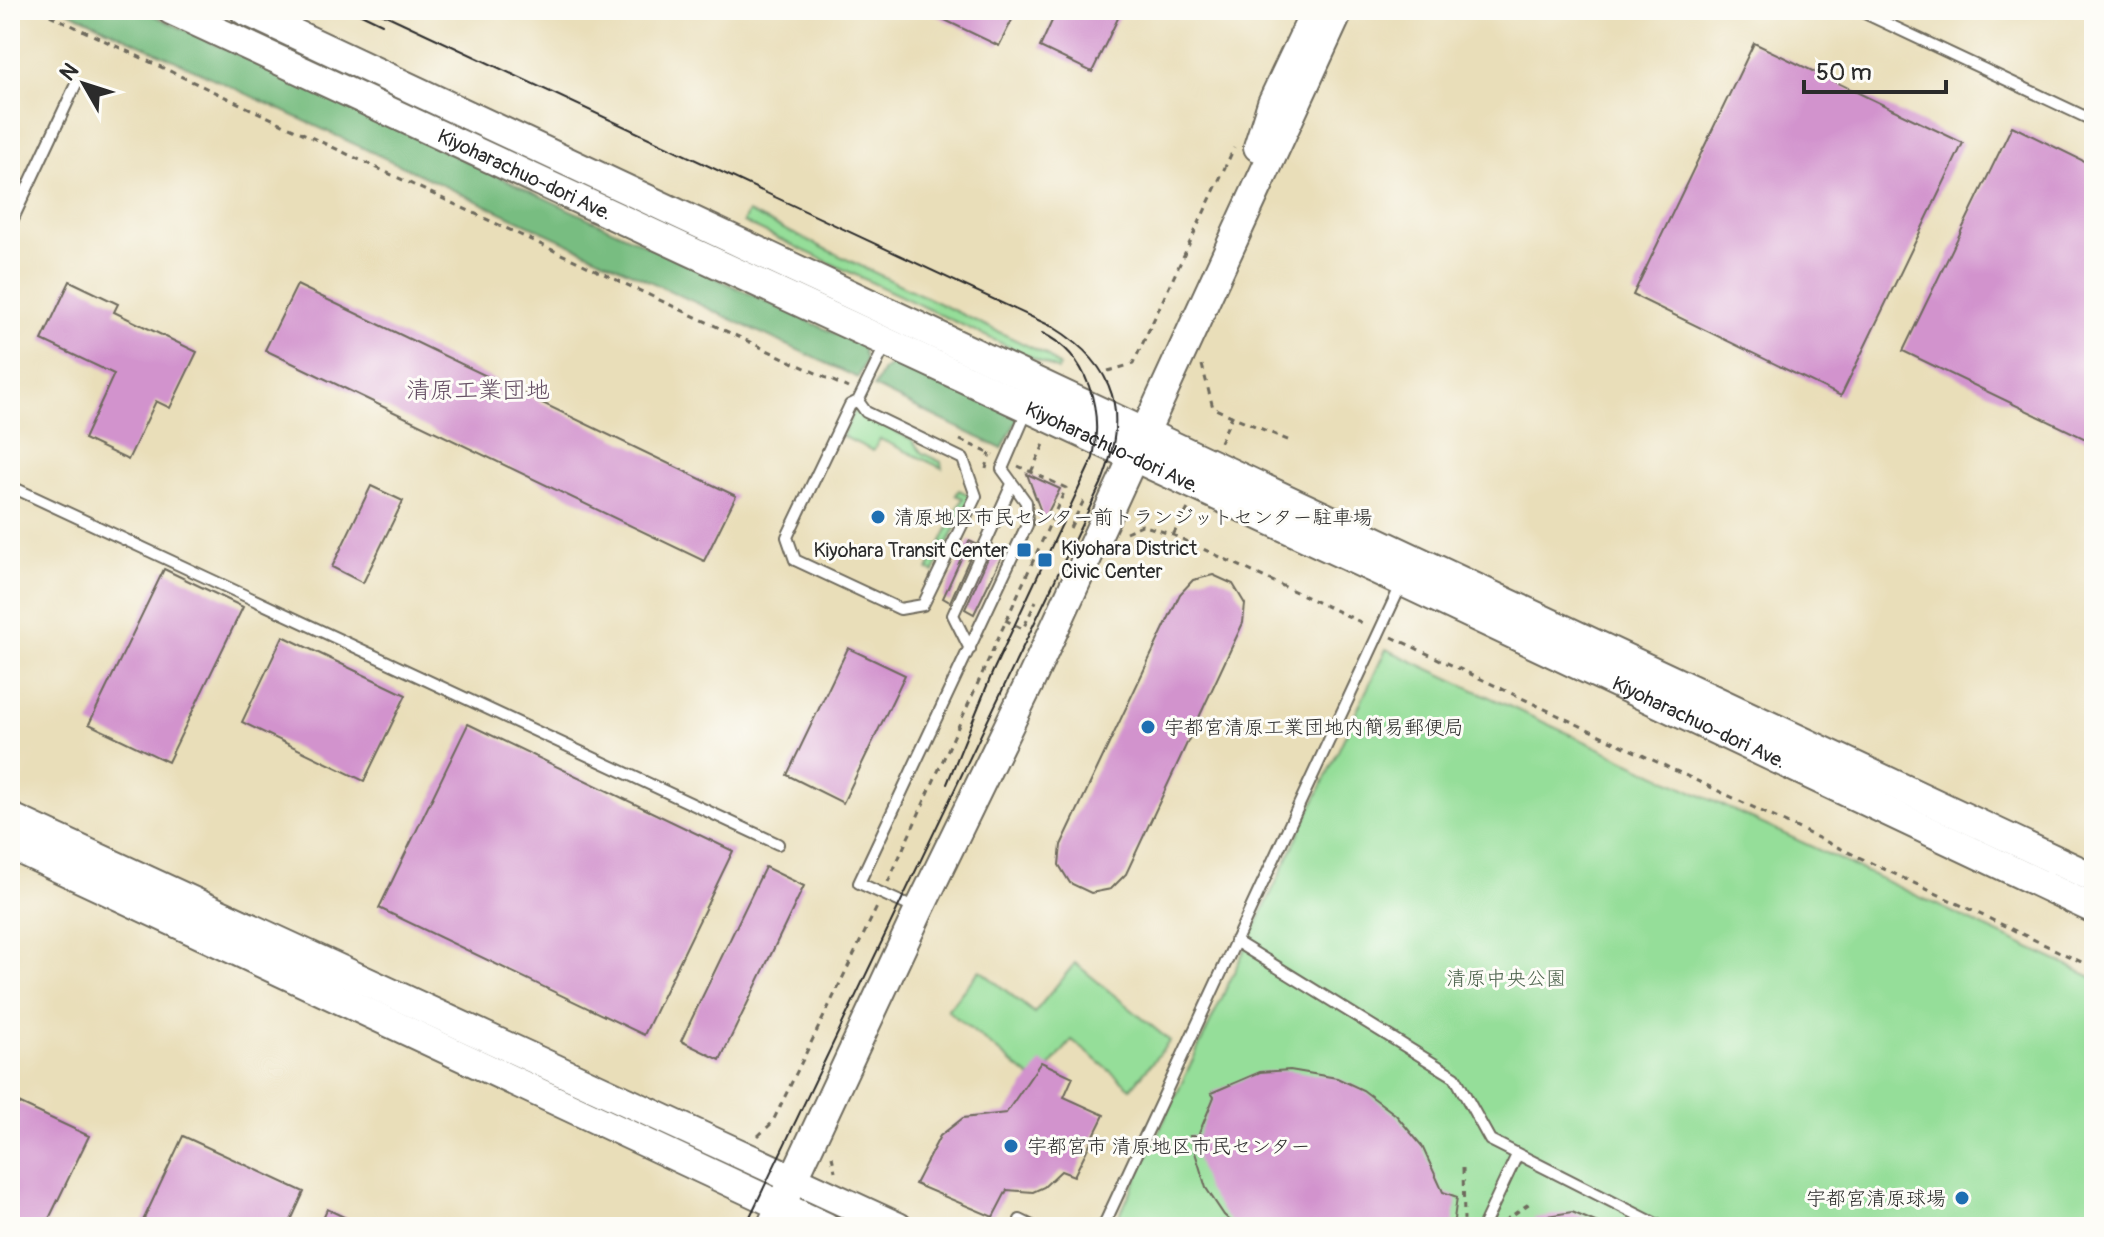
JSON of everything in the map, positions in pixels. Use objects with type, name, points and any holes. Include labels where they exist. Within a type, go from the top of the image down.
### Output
[{"type":"street","name":"Kiyoharachuo-dori Ave.","points":[[171,10],[1027,409],[1139,445]]},
{"type":"street","name":"Kiyoharachuo-dori Ave.","points":[[244,10],[1139,445],[1408,570],[2094,878]]},
{"type":"street","points":[[1222,262],[1272,103],[1316,10]]},
{"type":"street","points":[[776,1217],[919,910],[1016,713],[1339,10]]},
{"type":"street","name":"Kiyoharachuo-dori Ave.","points":[[1408,570],[2094,909]]},
{"type":"street","points":[[10,817],[793,1178],[904,1222]]},
{"type":"street","points":[[10,845],[776,1217],[826,1227]]},
{"type":"lane","points":[[1858,10],[2094,121]]},
{"type":"lane","points":[[10,225],[76,84]]},
{"type":"lane","points":[[860,398],[866,412],[963,459],[976,488],[976,496],[923,605],[900,609],[795,560],[787,537],[850,405],[860,398],[886,344]]},
{"type":"lane","points":[[919,910],[859,883],[1027,525],[1026,502],[1002,469],[1027,409]]},
{"type":"lane","points":[[970,649],[953,615],[1012,484]]},
{"type":"lane","points":[[10,486],[778,844]]},
{"type":"lane","points":[[1103,1227],[1408,570]]},
{"type":"lane","points":[[1235,941],[1455,1077],[1490,1140],[1662,1227]]},
{"type":"lane","points":[[1483,1227],[1517,1155]]},
{"type":"lane","points":[[1020,1220],[1034,1227]]},
{"type":"path","points":[[39,10],[860,398]]},
{"type":"path","points":[[1108,371],[1133,364],[1238,141]]},
{"type":"path","points":[[1202,365],[1213,408],[1290,441]]},
{"type":"path","points":[[1217,450],[1233,414]]},
{"type":"path","points":[[1031,472],[1049,433]]},
{"type":"path","points":[[948,434],[1066,488]]},
{"type":"path","points":[[1070,528],[1085,498]]},
{"type":"path","points":[[1173,535],[1192,502]]},
{"type":"path","points":[[1120,535],[1142,525],[1173,535],[2094,968]]},
{"type":"path","points":[[1005,620],[1023,629],[1036,601]]},
{"type":"path","points":[[831,1153],[840,1179]]},
{"type":"path","points":[[1463,1168],[1464,1220]]},
{"type":"path","points":[[1495,1227],[1530,1203]]},
{"type":"path","points":[[904,1222],[930,1227]]},
{"type":"green space","points":[[66,10],[142,10],[862,346],[866,360],[858,378]]},
{"type":"green space","points":[[748,212],[1045,354],[1060,367],[1058,370],[743,222]]},
{"type":"green space","points":[[898,361],[1018,418],[1002,449],[874,387],[883,370]]},
{"type":"green space","points":[[854,411],[911,439],[922,453],[941,462],[942,468],[880,439],[873,451],[842,436]]},
{"type":"green space","points":[[959,490],[971,496],[934,572],[928,570],[963,498],[956,495]]},
{"type":"green space","name":"清原中央公園","points":[[1386,649],[2094,978],[2094,1227],[1114,1227]]},
{"type":"green space","points":[[1075,963],[1170,1041],[1131,1088],[1072,1040],[1037,1083],[947,1010],[980,970],[1034,1013]]},
{"type":"building","points":[[924,10],[1017,10],[999,46]]},
{"type":"building","points":[[1057,10],[1122,10],[1092,72],[1040,47]]},
{"type":"building","points":[[1754,43],[1963,143],[1841,396],[1633,295]]},
{"type":"building","points":[[2012,126],[2094,166],[2094,443],[1903,351]]},
{"type":"building","points":[[70,281],[118,304],[114,312],[197,352],[170,408],[156,401],[128,460],[84,439],[114,374],[42,340]]},
{"type":"building","points":[[297,285],[736,496],[704,561],[265,350]]},
{"type":"building","points":[[1027,474],[1060,489],[1044,520]]},
{"type":"building","points":[[371,486],[403,501],[363,583],[332,567]]},
{"type":"building","points":[[969,541],[976,544],[950,602],[943,598]]},
{"type":"building","points":[[991,551],[1002,556],[974,614],[965,609]]},
{"type":"building","points":[[164,569],[243,607],[168,762],[89,724]]},
{"type":"building","points":[[1213,575],[1233,584],[1245,604],[1243,623],[1126,874],[1111,889],[1091,893],[1070,883],[1059,865],[1061,845],[1180,594],[1193,580]]},
{"type":"building","points":[[283,636],[406,695],[364,781],[242,722]]},
{"type":"building","points":[[848,648],[905,675],[843,803],[787,775]]},
{"type":"building","points":[[468,724],[733,851],[644,1035],[379,908]]},
{"type":"building","points":[[765,867],[804,886],[720,1060],[681,1041]]},
{"type":"building","name":"宇都宮市 清原地区市民センター","points":[[1041,1062],[1073,1077],[1064,1097],[1104,1115],[1074,1176],[1061,1171],[1044,1187],[1033,1192],[1007,1190],[993,1217],[915,1184],[940,1136],[963,1118],[1006,1113]]},
{"type":"building","points":[[1290,1070],[1337,1078],[1363,1090],[1396,1115],[1422,1146],[1443,1192],[1457,1197],[1453,1227],[1237,1227],[1224,1215],[1206,1188],[1190,1136],[1198,1136],[1214,1097],[1211,1093],[1260,1072]]},
{"type":"building","points":[[10,1099],[89,1136],[45,1227],[10,1227]]},
{"type":"building","points":[[183,1136],[304,1192],[288,1227],[140,1227]]},
{"type":"building","points":[[327,1209],[365,1227],[319,1227]]},
{"type":"building","points":[[1572,1212],[1607,1227],[1535,1227],[1534,1218]]},
{"type":"tram line","points":[[353,10],[382,24]]},
{"type":"tram line","points":[[375,10],[1053,327],[1092,359],[1112,395],[1114,436],[1101,484],[745,1227]]},
{"type":"tram line","points":[[947,784],[993,671],[1093,458],[1096,421],[1089,386],[1071,355],[1042,333]]},
{"type":"place","name":"清原地区市民センター前トランジットセンター駐車場","points":[[878,517]]},
{"type":"place","name":"Kiyohara Transit Center","points":[[1024,550]]},
{"type":"place","name":"Kiyohara District Civic Center","points":[[1045,560]]},
{"type":"place","name":"宇都宮清原工業団地内簡易郵便局","points":[[1148,727]]},
{"type":"place","name":"宇都宮市 清原地区市民センター","points":[[1011,1146]]},
{"type":"place","name":"宇都宮清原球場","points":[[1962,1198]]},
{"type":"district","name":"清原工業団地","points":[[478,390]]}]
